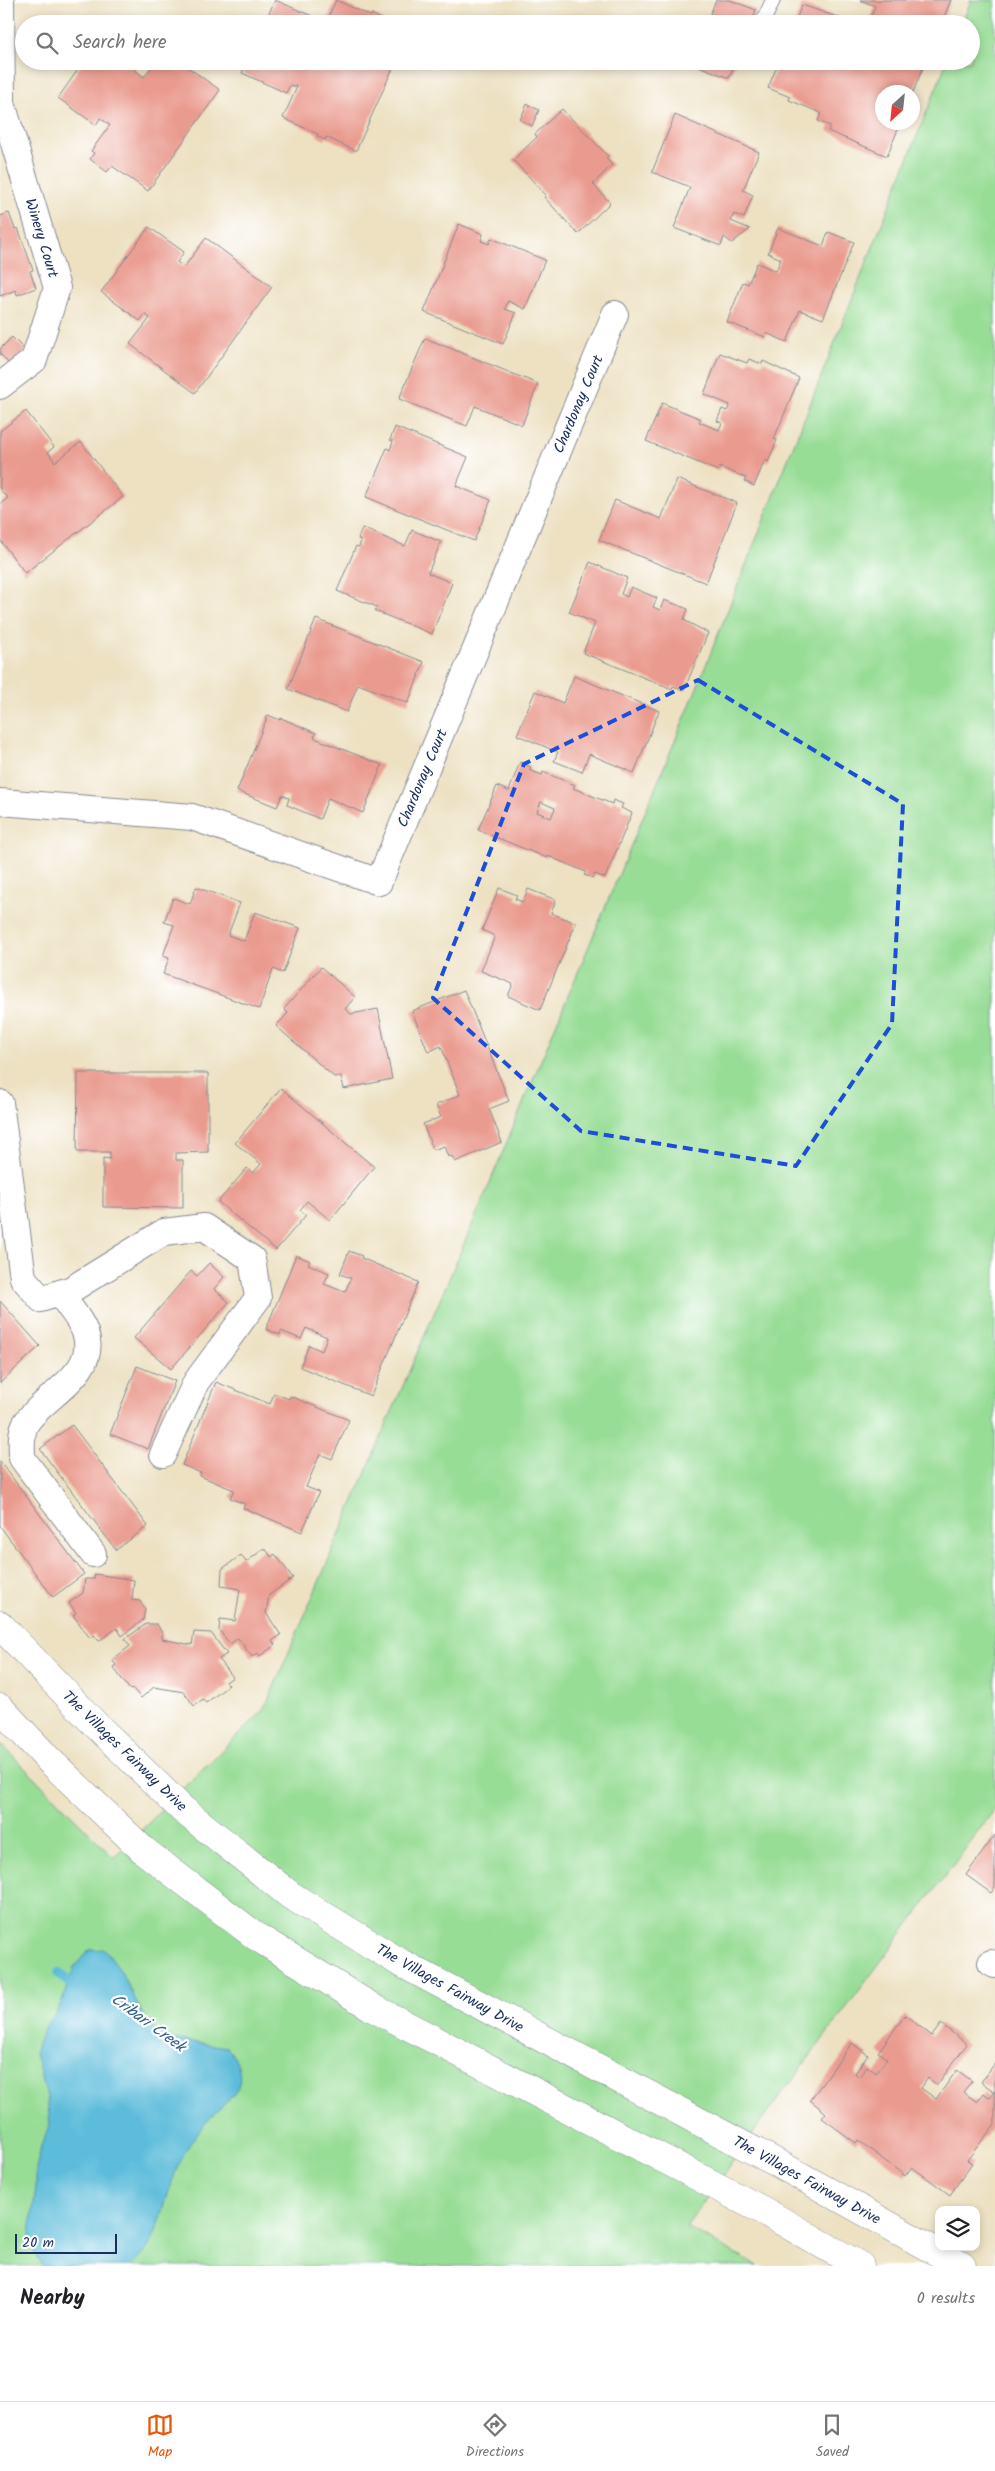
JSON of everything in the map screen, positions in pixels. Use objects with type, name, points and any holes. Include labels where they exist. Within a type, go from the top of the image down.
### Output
[{"type":"street","name":"Winery Court","points":[[0,386],[34,360],[57,288],[1,104],[1,0]]},
{"type":"street","name":"Chardonay Court","points":[[0,802],[192,817],[379,882],[615,314]]},
{"type":"street","points":[[0,1103],[23,1278],[41,1299],[72,1289],[164,1232],[204,1227],[252,1259],[258,1298],[196,1382],[163,1454]]},
{"type":"street","points":[[60,1293],[85,1332],[87,1354],[72,1378],[44,1403],[25,1424],[22,1458],[93,1554]]},
{"type":"street","name":"The Villages Fairway Drive","points":[[0,1625],[92,1721],[182,1809],[290,1895],[401,1963],[776,2163],[962,2266]]},
{"type":"street","points":[[0,1708],[49,1760],[143,1850],[257,1937],[375,2009],[762,2210],[860,2266]]},
{"type":"lane","points":[[766,15],[772,0]]},
{"type":"highlighted area","points":[[698,680],[903,804],[892,1024],[796,1166],[581,1131],[433,998],[524,764]]},
{"type":"green space","points":[[971,0],[995,0],[995,1809],[760,2123],[686,2227],[757,2266],[0,2266],[0,1743],[114,1858],[264,1710],[478,1211],[692,700],[943,70],[980,70],[980,15],[965,15]]},
{"type":"water","points":[[104,1949],[120,1970],[144,2017],[157,2031],[177,2040],[227,2047],[238,2067],[240,2078],[233,2095],[205,2123],[187,2148],[174,2175],[161,2217],[150,2244],[132,2266],[42,2266],[34,2252],[30,2234],[36,2187],[36,2169],[41,2146],[50,2124],[47,2097],[35,2053],[43,2030],[56,2013],[66,1992],[74,1967],[89,1950]]},
{"type":"building","points":[[275,0],[310,15],[268,15]]},
{"type":"building","points":[[336,0],[369,15],[329,15]]},
{"type":"building","points":[[716,0],[730,0],[756,10],[754,15],[710,15]]},
{"type":"building","points":[[860,0],[951,0],[945,15],[872,15],[875,6]]},
{"type":"building","points":[[802,5],[831,15],[798,15]]},
{"type":"building","points":[[78,70],[135,70],[144,77],[149,70],[192,70],[220,90],[148,191],[112,166],[107,172],[90,159],[94,153],[91,151],[110,125],[100,118],[96,125],[58,98]]},
{"type":"building","points":[[243,70],[392,70],[356,151],[326,137],[325,140],[317,136],[318,134],[283,118],[297,87],[290,85],[286,93],[242,73]]},
{"type":"building","points":[[709,70],[732,70],[729,78]]},
{"type":"building","points":[[775,70],[922,70],[916,85],[875,85],[875,130],[898,130],[887,156],[828,131],[830,126],[818,121],[821,113],[789,100],[790,97],[768,88]]},
{"type":"building","points":[[527,104],[539,110],[532,126],[520,120]]},
{"type":"building","points":[[562,109],[608,156],[606,158],[612,165],[593,184],[610,203],[578,234],[544,197],[546,195],[513,160],[537,137],[535,134]]},
{"type":"building","points":[[675,115],[759,152],[743,190],[753,195],[744,218],[734,214],[731,221],[750,229],[732,243],[724,237],[721,246],[674,228],[690,187],[652,172]]},
{"type":"building","points":[[9,213],[15,229],[18,228],[33,270],[30,271],[36,288],[17,295],[16,290],[0,296],[0,216]]},
{"type":"building","points":[[459,224],[483,234],[481,241],[489,244],[491,238],[545,260],[525,309],[508,301],[505,309],[516,313],[503,344],[424,312]]},
{"type":"building","points":[[149,227],[184,252],[177,262],[184,267],[206,238],[272,287],[195,393],[130,344],[150,318],[145,314],[140,321],[101,292]]},
{"type":"building","points":[[778,228],[823,246],[828,232],[854,242],[823,319],[800,310],[787,342],[766,333],[765,337],[727,322],[743,282],[748,284],[757,263],[776,271],[781,259],[768,253]]},
{"type":"building","points":[[12,337],[26,351],[11,366],[0,354],[0,349]]},
{"type":"building","points":[[425,338],[538,384],[522,425],[475,406],[467,426],[399,399]]},
{"type":"building","points":[[720,353],[747,363],[749,359],[762,364],[763,361],[799,378],[774,439],[777,440],[768,462],[765,460],[754,486],[744,481],[746,478],[720,467],[718,471],[646,441],[662,403],[701,419],[699,422],[719,430],[722,423],[717,421],[722,409],[727,411],[730,405],[704,394]]},
{"type":"building","points":[[26,411],[54,447],[48,452],[55,462],[81,442],[123,497],[25,573],[0,540],[0,504],[8,498],[0,490],[0,431]]},
{"type":"building","points":[[395,427],[468,457],[456,486],[491,500],[474,541],[366,497],[387,448],[390,450],[393,441],[390,440]]},
{"type":"building","points":[[677,479],[737,503],[706,583],[599,540],[615,500],[661,519]]},
{"type":"building","points":[[362,528],[405,546],[412,530],[441,542],[428,573],[452,583],[432,634],[375,611],[377,607],[337,591],[356,546],[359,547],[361,541],[358,539]]},
{"type":"building","points":[[590,562],[627,578],[621,594],[627,597],[631,587],[657,598],[653,607],[660,610],[664,600],[688,609],[684,620],[708,633],[684,690],[673,686],[672,689],[583,653],[595,623],[569,612]]},
{"type":"building","points":[[316,619],[424,662],[408,703],[358,684],[347,712],[288,689]]},
{"type":"building","points":[[574,676],[659,711],[634,773],[589,754],[582,772],[554,761],[558,752],[517,735],[535,691],[563,703]]},
{"type":"building","points":[[268,715],[280,720],[281,718],[316,733],[314,737],[317,739],[382,765],[363,813],[328,798],[320,819],[287,805],[289,798],[282,795],[277,807],[237,791]]},
{"type":"building","points":[[520,762],[531,767],[529,770],[542,775],[543,772],[575,785],[573,788],[612,804],[613,800],[623,804],[621,808],[632,813],[605,878],[595,874],[593,878],[584,875],[586,872],[478,830],[497,786],[509,791]],"holes":[[[541,802],[555,808],[551,818],[537,812]]]},
{"type":"building","points":[[196,887],[240,903],[228,935],[244,941],[255,912],[300,928],[283,973],[273,969],[259,1009],[163,974],[169,958],[163,956],[174,925],[164,922],[173,898],[190,904]]},
{"type":"building","points":[[499,888],[517,895],[515,899],[523,902],[528,889],[556,900],[551,913],[576,923],[540,1010],[508,996],[513,984],[481,971],[495,936],[482,930]]},
{"type":"building","points":[[321,967],[355,997],[345,1009],[351,1014],[378,1009],[392,1079],[344,1089],[341,1076],[334,1077],[276,1026],[288,1013],[284,1009]]},
{"type":"building","points":[[464,990],[509,1101],[489,1109],[502,1142],[455,1162],[452,1156],[448,1157],[444,1146],[433,1150],[423,1124],[441,1117],[436,1105],[460,1095],[441,1046],[428,1052],[412,1011]]},
{"type":"building","points":[[78,1073],[208,1073],[208,1152],[176,1153],[176,1160],[183,1160],[183,1208],[103,1207],[103,1158],[110,1159],[110,1152],[77,1152]]},
{"type":"building","points":[[281,1088],[374,1167],[330,1220],[307,1201],[300,1210],[306,1215],[276,1250],[218,1202],[247,1168],[253,1173],[261,1164],[235,1143]]},
{"type":"building","points":[[349,1251],[418,1282],[371,1396],[300,1367],[309,1345],[322,1351],[327,1337],[306,1328],[301,1339],[281,1331],[280,1335],[266,1329],[296,1255],[310,1261],[308,1264],[329,1273],[324,1284],[345,1292],[351,1278],[340,1274]]},
{"type":"building","points":[[209,1263],[224,1277],[214,1289],[229,1302],[171,1369],[134,1338],[191,1271],[197,1276]]},
{"type":"building","points":[[0,1301],[40,1346],[0,1383]]},
{"type":"building","points":[[137,1366],[175,1381],[148,1449],[110,1434]]},
{"type":"building","points":[[216,1382],[270,1404],[274,1393],[289,1399],[290,1396],[349,1420],[332,1459],[320,1454],[306,1487],[319,1492],[302,1532],[243,1508],[245,1504],[230,1498],[234,1490],[200,1476],[201,1473],[182,1465]]},
{"type":"building","points":[[72,1425],[148,1526],[116,1550],[40,1449]]},
{"type":"building","points":[[0,1461],[84,1574],[53,1597],[0,1526]]},
{"type":"building","points":[[265,1548],[271,1557],[275,1554],[293,1578],[269,1595],[266,1613],[281,1635],[272,1641],[275,1645],[260,1656],[258,1653],[252,1657],[238,1638],[230,1644],[219,1630],[220,1619],[235,1621],[240,1589],[221,1586],[222,1569],[241,1555],[246,1562]]},
{"type":"building","points":[[95,1574],[134,1580],[132,1600],[140,1601],[145,1609],[143,1620],[122,1636],[117,1628],[99,1641],[94,1635],[90,1638],[73,1615],[76,1613],[69,1603],[83,1593],[85,1579],[94,1579]]},
{"type":"building","points":[[146,1624],[157,1624],[162,1633],[162,1639],[192,1645],[194,1632],[211,1633],[227,1654],[219,1659],[233,1677],[226,1682],[229,1685],[206,1703],[203,1699],[194,1706],[184,1692],[154,1687],[141,1698],[133,1689],[130,1690],[113,1667],[116,1665],[112,1660],[130,1646],[125,1639]]},
{"type":"building","points":[[995,1835],[995,1887],[991,1893],[966,1875]]},
{"type":"building","points":[[905,2015],[932,2036],[941,2024],[967,2044],[937,2085],[928,2078],[921,2088],[936,2099],[957,2070],[972,2081],[963,2092],[977,2102],[984,2093],[990,2098],[995,2092],[995,2124],[967,2160],[972,2163],[950,2195],[912,2167],[905,2176],[858,2140],[856,2143],[822,2118],[826,2113],[810,2100],[852,2043],[868,2055],[855,2073],[859,2077],[867,2066],[876,2073],[887,2059],[878,2052]]},
{"type":"building","points":[[995,2063],[995,2092],[981,2082]]},
{"type":"waterway","name":"Cribari Creek","points":[[59,1974],[80,1990]]}]
